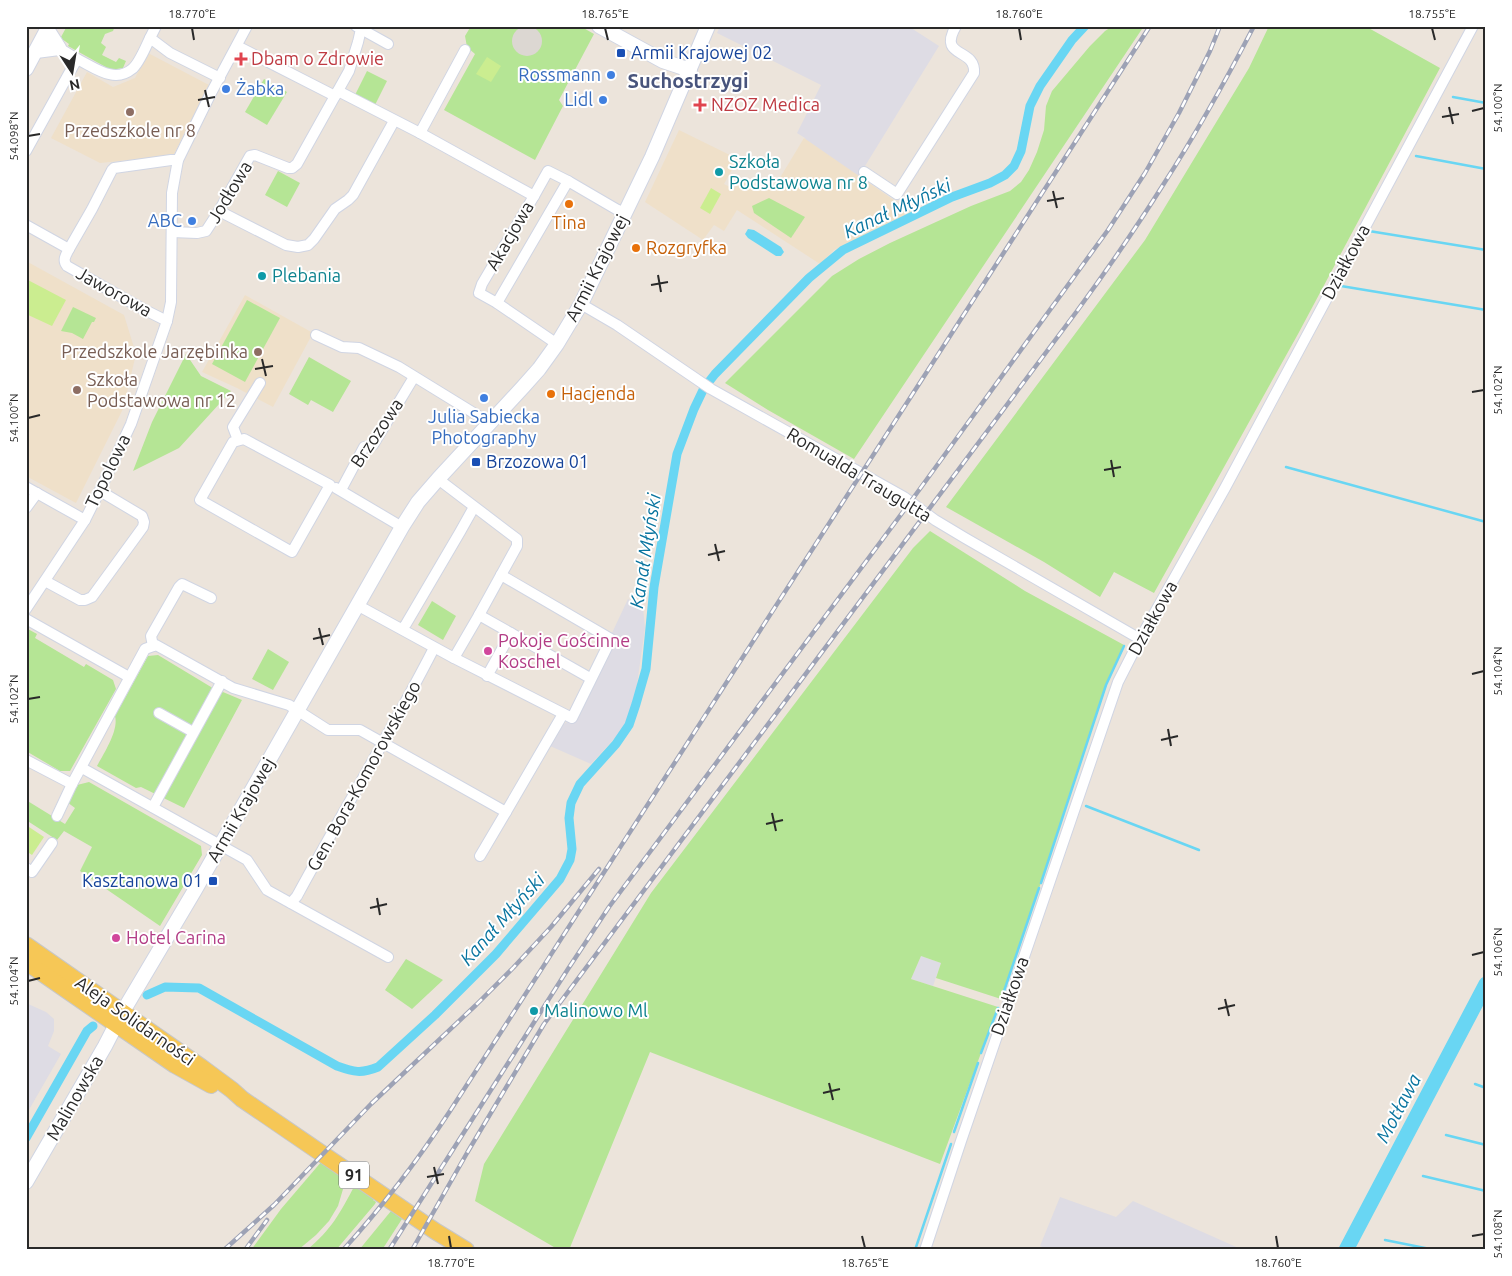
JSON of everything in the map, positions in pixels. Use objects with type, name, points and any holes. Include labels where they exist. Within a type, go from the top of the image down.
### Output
[{"type":"main road","name":"Aleja Solidarności","points":[[26,945],[119,1019]]},
{"type":"main road","name":"Aleja Solidarności","points":[[26,962],[201,1067],[242,1099],[435,1231],[466,1250]]},
{"type":"street","points":[[48,27],[59,48],[111,76],[123,74],[133,68],[156,26]]},
{"type":"street","points":[[167,320],[171,297],[172,193],[178,160],[247,26]]},
{"type":"street","points":[[599,26],[664,61],[690,70]]},
{"type":"street","name":"Armii Krajowej","points":[[119,1019],[167,939],[357,605],[418,502],[539,369],[557,344],[581,304],[652,157],[708,26]]},
{"type":"street","points":[[864,172],[898,194],[974,73],[974,66],[971,61],[953,48],[950,41],[950,36],[956,26]]},
{"type":"street","name":"Działkowa","points":[[925,1250],[960,1141],[1118,682],[1140,639],[1225,488],[1473,26]]},
{"type":"street","points":[[26,68],[48,27]]},
{"type":"street","name":"Jodłowa","points":[[172,232],[197,233],[206,231],[219,212],[250,156],[255,155],[284,167],[292,168],[295,166],[349,71],[358,42],[358,28],[388,44]]},
{"type":"street","points":[[150,38],[172,54],[220,78]]},
{"type":"street","points":[[237,46],[336,93]]},
{"type":"street","points":[[36,51],[59,48]]},
{"type":"street","points":[[420,133],[465,50]]},
{"type":"street","points":[[26,150],[77,58]]},
{"type":"street","name":"Akacjowa","points":[[336,93],[420,133],[534,196],[483,282],[479,293],[557,344]]},
{"type":"street","points":[[219,212],[286,245],[298,247],[308,244],[314,239],[335,209],[353,194],[394,121]]},
{"type":"street","points":[[69,249],[114,168],[178,160]]},
{"type":"street","points":[[534,196],[548,171],[625,213]]},
{"type":"street","name":"Akacjowa","points":[[497,303],[568,181]]},
{"type":"street","name":"Jaworowa","points":[[26,225],[69,249],[64,257],[67,266],[143,309],[167,320]]},
{"type":"street","name":"Romualda Traugutta","points":[[581,304],[617,325],[711,389],[904,497],[935,520],[1140,639]]},
{"type":"street","name":"Topolowa","points":[[26,609],[85,520],[100,491],[131,424],[167,320]]},
{"type":"street","points":[[316,335],[342,347],[358,348],[399,367],[490,423]]},
{"type":"street","name":"Brzozowa","points":[[341,490],[364,447],[373,445],[414,377]]},
{"type":"street","points":[[238,440],[233,427],[260,383]]},
{"type":"street","points":[[330,485],[292,552],[200,500],[233,442],[244,439],[341,490],[402,527]]},
{"type":"street","points":[[438,479],[517,539],[517,546],[454,658]]},
{"type":"street","points":[[26,487],[85,520]]},
{"type":"street","points":[[44,581],[80,600],[92,597],[143,527],[142,516],[100,491]]},
{"type":"street","points":[[26,508],[37,493]]},
{"type":"street","points":[[402,629],[474,507]]},
{"type":"street","points":[[357,605],[487,676],[572,718],[590,678],[611,639],[501,575]]},
{"type":"street","points":[[153,646],[151,636],[179,586],[182,584],[211,598]]},
{"type":"street","points":[[479,615],[590,678]]},
{"type":"street","points":[[26,620],[129,678]]},
{"type":"street","points":[[487,676],[511,633]]},
{"type":"street","points":[[62,818],[62,806],[72,784],[145,649],[153,646],[159,646],[243,692],[289,705],[328,730],[360,730],[506,812]]},
{"type":"street","name":"Gen. Bora-Komorowskiego","points":[[291,903],[297,896],[383,743],[434,648]]},
{"type":"street","points":[[153,807],[222,681]]},
{"type":"street","points":[[158,713],[194,732]]},
{"type":"street","points":[[480,856],[563,714]]},
{"type":"street","points":[[26,760],[72,784]]},
{"type":"street","points":[[82,768],[246,860],[267,890],[388,957]]},
{"type":"street","points":[[26,868],[32,872],[52,843]]},
{"type":"street","name":"Malinowska","points":[[26,1182],[119,1019]]},
{"type":"shaded area","points":[[527,26],[538,30],[542,41],[538,52],[527,56],[516,52],[512,41],[516,30]]},
{"type":"shaded area","points":[[720,26],[908,26],[939,46],[857,179],[808,150],[805,138],[797,133],[821,85],[717,33]]},
{"type":"shaded area","name":"Przedszkole nr 8","points":[[148,53],[209,85],[174,154],[170,156],[100,163],[51,138],[87,72],[113,87],[135,78]]},
{"type":"shaded area","points":[[679,130],[738,159],[724,184],[734,189],[740,179],[758,189],[763,180],[775,186],[804,138],[911,212],[834,250],[820,264],[737,210],[724,231],[714,225],[703,240],[645,202]]},
{"type":"shaded area","name":"Szkoła Podstawowa nr 12","points":[[26,261],[124,315],[136,354],[123,409],[76,503],[26,476]]},
{"type":"shaded area","name":"Przedszkole Jarzębinka","points":[[245,295],[313,333],[273,407],[202,372]]},
{"type":"shaded area","points":[[628,599],[643,608],[645,628],[634,705],[624,728],[591,764],[550,746],[563,725],[572,718]]},
{"type":"shaded area","points":[[921,956],[941,963],[933,986],[911,979]]},
{"type":"shaded area","points":[[26,1003],[46,1012],[54,1019],[54,1031],[48,1046],[61,1054],[26,1115]]},
{"type":"shaded area","points":[[1060,1197],[1116,1217],[1133,1201],[1243,1250],[1050,1250],[1040,1246]]},
{"type":"green space","points":[[67,26],[115,26],[113,31],[105,34],[101,43],[106,47],[102,55],[116,62],[119,58],[126,61],[123,68],[111,70],[68,46],[69,44],[61,37]]},
{"type":"green space","points":[[471,26],[580,26],[594,34],[559,100],[563,106],[535,160],[444,110],[475,54],[467,47],[465,36]]},
{"type":"green space","points":[[1113,26],[1144,26],[854,459],[725,383],[832,276],[890,243],[971,206],[1010,191],[1021,182],[1037,152],[1044,130],[1046,106],[1052,91],[1090,46]]},
{"type":"green space","points":[[1269,26],[1365,26],[1440,68],[1298,334],[1154,593],[1114,572],[1100,597],[1044,562],[946,507],[1145,240],[1249,68]]},
{"type":"green space","points":[[487,57],[501,66],[491,82],[476,74]]},
{"type":"green space","points":[[367,71],[387,81],[375,105],[355,95]]},
{"type":"green space","points":[[264,79],[287,92],[267,125],[245,112]]},
{"type":"green space","points":[[278,171],[300,183],[287,207],[265,195]]},
{"type":"green space","points":[[711,188],[721,194],[710,214],[700,208]]},
{"type":"green space","points":[[769,198],[805,217],[791,238],[754,213],[752,206]]},
{"type":"green space","points":[[26,279],[66,300],[52,326],[26,314]]},
{"type":"green space","points":[[247,300],[280,318],[245,382],[212,364]]},
{"type":"green space","points":[[73,307],[96,318],[83,339],[72,333],[61,331]]},
{"type":"green space","points":[[186,354],[201,376],[231,391],[179,448],[133,471],[152,422]]},
{"type":"green space","points":[[309,357],[351,381],[333,412],[311,400],[308,405],[289,394]]},
{"type":"green space","points":[[930,531],[1025,591],[1124,645],[1106,685],[1001,999],[936,978],[941,963],[921,956],[911,979],[998,1007],[940,1164],[650,1052],[569,1250],[559,1250],[475,1201],[484,1164],[651,893],[913,548]]},
{"type":"green space","points":[[432,601],[456,616],[443,640],[418,625]]},
{"type":"green space","points":[[26,628],[37,634],[35,638],[84,667],[86,664],[113,680],[116,689],[70,771],[60,771],[26,751],[26,634],[28,631]]},
{"type":"green space","points":[[268,649],[289,662],[273,690],[252,679]]},
{"type":"green space","points":[[158,655],[211,687],[242,700],[184,808],[141,787],[136,788],[97,766],[113,735],[116,722],[115,716],[148,656]]},
{"type":"green space","points":[[89,782],[201,846],[202,855],[160,926],[80,871],[92,847],[64,831],[57,840],[26,820],[26,800],[65,824],[75,808],[67,802],[77,785]]},
{"type":"green space","points":[[26,825],[44,837],[32,855],[26,851]]},
{"type":"green space","points":[[406,959],[443,980],[412,1009],[385,990]]},
{"type":"green space","points":[[322,1161],[346,1179],[338,1206],[329,1221],[298,1250],[251,1250],[281,1209]]},
{"type":"green space","points":[[355,1185],[374,1198],[375,1204],[336,1250],[307,1250],[335,1220]]},
{"type":"green space","points":[[391,1211],[402,1219],[382,1250],[359,1250]]},
{"type":"water","points":[[748,229],[754,230],[781,247],[784,252],[781,256],[776,256],[748,238],[745,234]]},
{"type":"waterway","name":"Kanał Młyński","points":[[147,995],[165,987],[199,988],[337,1066],[353,1071],[367,1071],[378,1067],[435,1015],[496,954],[560,879],[570,860],[572,849],[569,818],[571,803],[580,784],[616,744],[629,725],[646,669],[654,587],[677,454],[704,388],[715,374],[809,278],[843,250],[952,197],[990,183],[1005,175],[1014,166],[1021,151],[1030,106],[1040,86],[1072,40],[1085,26]]},
{"type":"waterway","points":[[1453,97],[1486,103]]},
{"type":"waterway","points":[[1416,156],[1486,169]]},
{"type":"waterway","points":[[1369,231],[1486,250]]},
{"type":"waterway","points":[[1341,286],[1486,310]]},
{"type":"waterway","points":[[1286,467],[1486,522]]},
{"type":"waterway","points":[[1041,883],[1106,685],[1124,646]]},
{"type":"waterway","points":[[1086,806],[1199,850]]},
{"type":"waterway","points":[[1002,997],[1039,888]]},
{"type":"waterway","name":"Motława","points":[[1346,1250],[1486,984]]},
{"type":"waterway","points":[[981,1053],[998,1008]]},
{"type":"waterway","name":"Kanał Młyński","points":[[26,1138],[87,1031],[93,1026]]},
{"type":"waterway","points":[[954,1132],[978,1063]]},
{"type":"waterway","points":[[1475,1084],[1486,1088]]},
{"type":"waterway","points":[[1446,1135],[1486,1145]]},
{"type":"waterway","points":[[915,1250],[951,1144]]},
{"type":"waterway","points":[[1423,1176],[1486,1191]]},
{"type":"waterway","points":[[1385,1240],[1435,1250]]},
{"type":"railway","points":[[343,1250],[399,1182],[450,1111],[1150,26]]},
{"type":"railway","points":[[389,1250],[609,907],[914,497],[1108,230],[1145,173],[1179,113],[1210,51],[1220,26]]},
{"type":"railway","points":[[412,1250],[544,1024],[1077,311],[1142,217],[1187,146],[1222,87],[1254,26]]},
{"type":"railway","points":[[224,1250],[274,1205],[371,1104],[513,968],[551,927],[599,869]]},
{"type":"railway","points":[[245,1250],[267,1220]]},
{"type":"place","name":"Armii Krajowej 02","points":[[621,53]]},
{"type":"place","name":"Dbam o Zdrowie","points":[[241,59]]},
{"type":"place","name":"Rossmann","points":[[611,75]]},
{"type":"place","name":"Żabka","points":[[226,89]]},
{"type":"place","name":"Lidl","points":[[603,100]]},
{"type":"place","name":"NZOZ Medica","points":[[700,105]]},
{"type":"place","name":"Przedszkole nr 8","points":[[130,112]]},
{"type":"place","name":"Szkoła Podstawowa nr 8","points":[[719,172]]},
{"type":"place","name":"Tina","points":[[569,204]]},
{"type":"place","name":"ABC","points":[[192,221]]},
{"type":"place","name":"Rozgryfka","points":[[636,248]]},
{"type":"place","name":"Plebania","points":[[262,276]]},
{"type":"place","name":"Przedszkole Jarzębinka","points":[[258,352]]},
{"type":"place","name":"Szkoła Podstawowa nr 12","points":[[77,390]]},
{"type":"place","name":"Hacjenda","points":[[551,394]]},
{"type":"place","name":"Julia Sabiecka Photography","points":[[484,398]]},
{"type":"place","name":"Brzozowa 01","points":[[476,462]]},
{"type":"place","name":"Pokoje Gościnne Koschel","points":[[488,651]]},
{"type":"place","name":"Kasztanowa 01","points":[[213,881]]},
{"type":"place","name":"Hotel Carina","points":[[116,938]]},
{"type":"place","name":"Malinowo Ml","points":[[534,1011]]},
{"type":"district","name":"Suchostrzygi","points":[[688,81]]}]
